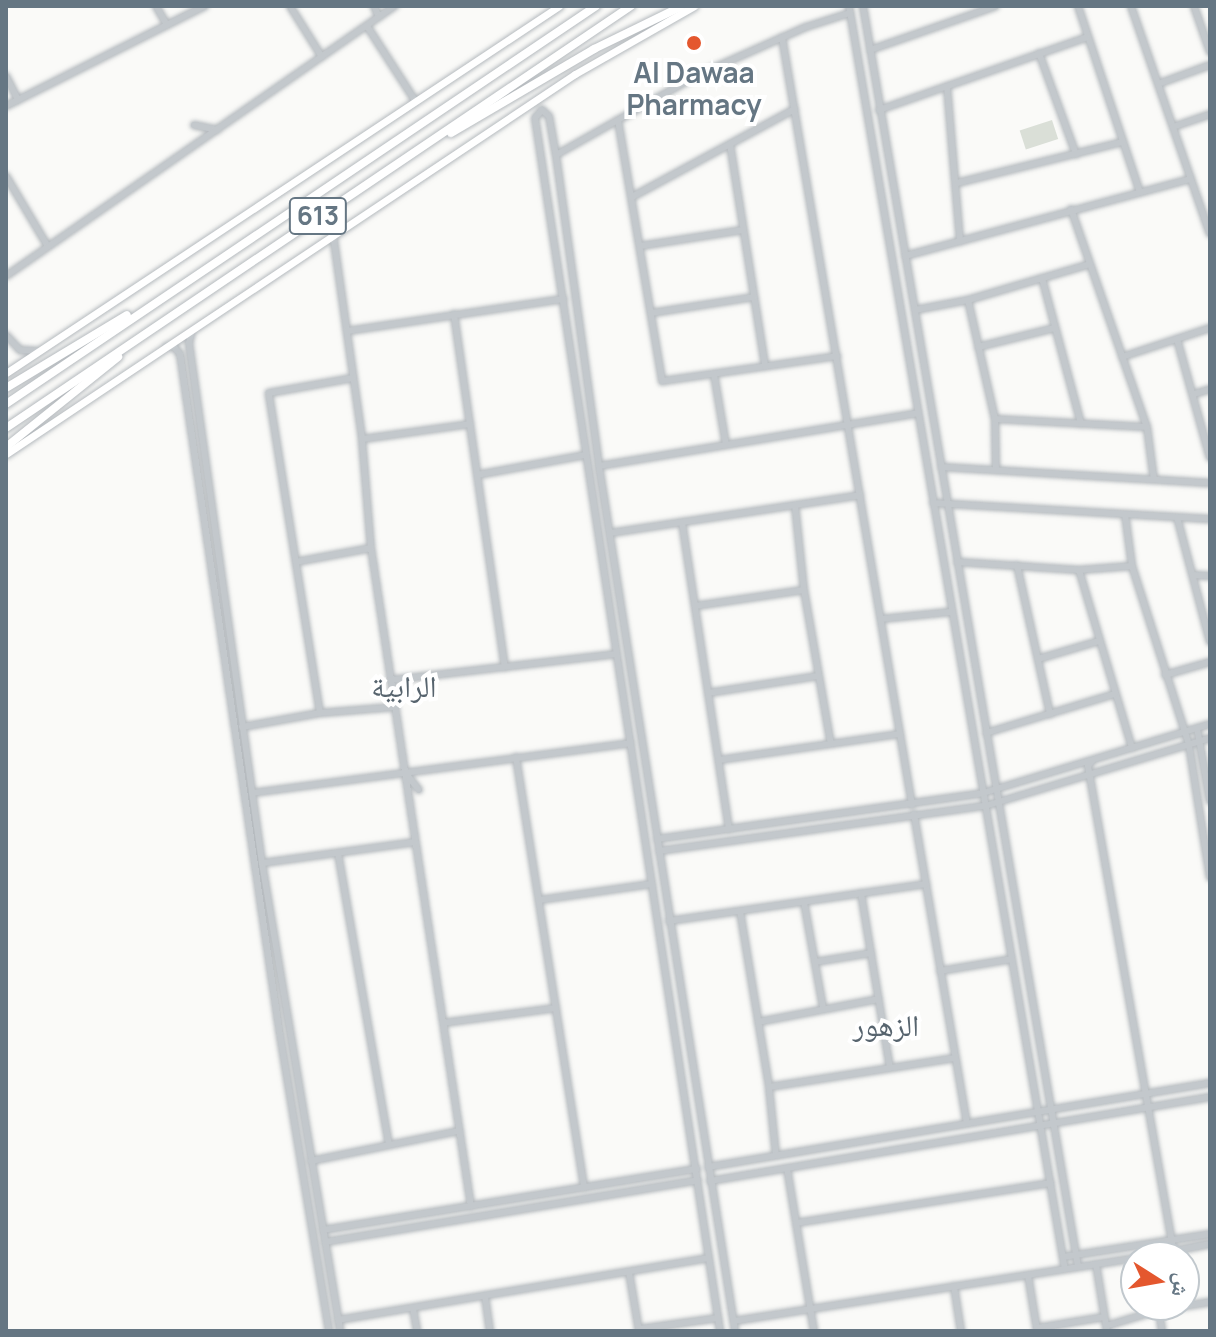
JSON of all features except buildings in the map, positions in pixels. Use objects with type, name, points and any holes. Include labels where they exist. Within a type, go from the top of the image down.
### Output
[{"type":"highway","name":"613","points":[[6,404],[596,6]]},
{"type":"highway","name":"613","points":[[6,428],[631,6]]},
{"type":"highway","points":[[398,163],[594,49],[682,6]]},
{"type":"highway","points":[[6,388],[210,265]]},
{"type":"highway","points":[[6,447],[173,314]]},
{"type":"main road","points":[[6,373],[559,6]]},
{"type":"main road","name":"613","points":[[6,454],[575,74],[694,6]]},
{"type":"street","points":[[156,6],[167,25]]},
{"type":"street","points":[[6,106],[167,25],[192,9],[205,6]]},
{"type":"street","points":[[290,6],[322,57]]},
{"type":"street","points":[[374,6],[379,17]]},
{"type":"street","points":[[6,276],[395,6]]},
{"type":"street","points":[[863,6],[1078,1267]]},
{"type":"street","points":[[870,50],[996,6]]},
{"type":"street","points":[[1078,6],[1140,192]]},
{"type":"street","points":[[1131,6],[1210,234]]},
{"type":"street","points":[[1194,6],[1210,52]]},
{"type":"street","points":[[556,155],[698,75],[850,10],[950,612],[1065,1269]]},
{"type":"street","points":[[367,26],[416,102]]},
{"type":"street","points":[[782,37],[912,805]]},
{"type":"street","points":[[879,110],[1087,37]]},
{"type":"street","points":[[1039,53],[1076,154]]},
{"type":"street","points":[[1158,84],[1210,65]]},
{"type":"street","points":[[6,76],[18,100]]},
{"type":"street","points":[[947,86],[960,241]]},
{"type":"street","points":[[632,197],[795,109]]},
{"type":"street","points":[[720,1331],[535,118],[539,111],[549,116],[556,155],[599,466],[735,1331]]},
{"type":"street","points":[[1173,127],[1210,114]]},
{"type":"street","points":[[618,120],[662,381],[837,356]]},
{"type":"street","points":[[194,125],[217,130]]},
{"type":"street","points":[[957,183],[1123,142]]},
{"type":"street","points":[[730,144],[765,366]]},
{"type":"street","points":[[6,176],[47,245]]},
{"type":"street","points":[[905,256],[1191,179]]},
{"type":"street","points":[[1071,209],[1147,427],[1154,480]]},
{"type":"street","points":[[640,246],[743,230]]},
{"type":"street","points":[[333,234],[362,439],[371,548],[471,1206]]},
{"type":"street","points":[[915,310],[968,300],[1090,264]]},
{"type":"street","points":[[1042,278],[1081,424]]},
{"type":"street","points":[[651,313],[754,297]]},
{"type":"street","points":[[347,331],[564,299]]},
{"type":"street","points":[[968,300],[995,419],[996,470]]},
{"type":"street","points":[[454,314],[505,667]]},
{"type":"street","points":[[196,326],[189,343],[242,727],[340,1331]]},
{"type":"street","points":[[978,347],[1055,328]]},
{"type":"street","points":[[1122,357],[1210,328]]},
{"type":"street","points":[[6,335],[20,350],[44,349]]},
{"type":"street","points":[[1177,339],[1210,458]]},
{"type":"street","points":[[163,347],[174,347],[180,354],[329,1331]]},
{"type":"street","points":[[714,374],[726,445]]},
{"type":"street","points":[[320,713],[269,393],[353,378]]},
{"type":"street","points":[[1194,394],[1210,389]]},
{"type":"street","points":[[599,466],[918,413]]},
{"type":"street","points":[[995,419],[1147,427]]},
{"type":"street","points":[[362,439],[470,424]]},
{"type":"street","points":[[477,475],[585,455]]},
{"type":"street","points":[[941,467],[1210,483]]},
{"type":"street","points":[[610,533],[860,495]]},
{"type":"street","points":[[933,503],[1210,519]]},
{"type":"street","points":[[795,505],[804,590],[831,744]]},
{"type":"street","points":[[1125,514],[1132,566],[1189,745],[1210,877]]},
{"type":"street","points":[[1177,517],[1210,642]]},
{"type":"street","points":[[682,522],[729,829]]},
{"type":"street","points":[[296,562],[371,548]]},
{"type":"street","points":[[957,562],[1079,570],[1132,566]]},
{"type":"street","points":[[1017,565],[1050,714]]},
{"type":"street","points":[[1079,570],[1132,748]]},
{"type":"street","points":[[1193,575],[1210,576]]},
{"type":"street","points":[[695,606],[804,590]]},
{"type":"street","points":[[881,619],[950,612]]},
{"type":"street","points":[[1038,659],[1099,641]]},
{"type":"street","points":[[391,680],[617,654]]},
{"type":"street","points":[[1165,675],[1210,662]]},
{"type":"street","points":[[708,693],[818,676]]},
{"type":"street","points":[[986,733],[1114,694]]},
{"type":"street","points":[[242,727],[320,713],[395,707]]},
{"type":"street","points":[[657,839],[983,793],[1210,724]]},
{"type":"street","points":[[1197,728],[1210,801]]},
{"type":"street","points":[[719,760],[900,734]]},
{"type":"street","points":[[659,851],[985,806],[1210,738]]},
{"type":"street","points":[[252,793],[631,743]]},
{"type":"street","points":[[516,757],[584,1188]]},
{"type":"street","points":[[1092,759],[1088,766],[1092,774],[1172,1241],[1210,1234]]},
{"type":"street","points":[[405,772],[419,790]]},
{"type":"street","points":[[914,814],[967,1124]]},
{"type":"street","points":[[262,863],[415,842]]},
{"type":"street","points":[[338,853],[389,1145]]},
{"type":"street","points":[[539,900],[652,884]]},
{"type":"street","points":[[669,921],[926,884]]},
{"type":"street","points":[[861,893],[890,1068]]},
{"type":"street","points":[[804,902],[823,1008]]},
{"type":"street","points":[[740,911],[769,1087],[776,1156]]},
{"type":"street","points":[[815,962],[871,953]]},
{"type":"street","points":[[940,971],[1012,959]]},
{"type":"street","points":[[758,1022],[879,999]]},
{"type":"street","points":[[443,1023],[556,1008]]},
{"type":"street","points":[[769,1087],[955,1058]]},
{"type":"street","points":[[708,1167],[1210,1083]]},
{"type":"street","points":[[710,1181],[1210,1097]]},
{"type":"street","points":[[311,1161],[459,1131]]},
{"type":"street","points":[[787,1168],[814,1331]]},
{"type":"street","points":[[314,1242],[324,1236],[471,1206],[697,1169]]},
{"type":"street","points":[[324,1236],[698,1180]]},
{"type":"street","points":[[796,1223],[1051,1180],[1063,1183]]},
{"type":"street","points":[[1063,1257],[1120,1249]]},
{"type":"street","points":[[338,1320],[709,1258]]},
{"type":"street","points":[[734,1321],[1120,1260]]},
{"type":"street","points":[[1096,1264],[1106,1328],[1127,1321]]},
{"type":"street","points":[[629,1272],[639,1330],[718,1318]]},
{"type":"street","points":[[1028,1275],[1037,1330],[1104,1317]]},
{"type":"street","points":[[954,1286],[961,1331]]},
{"type":"street","points":[[485,1296],[490,1331]]},
{"type":"street","points":[[413,1308],[417,1331]]},
{"type":"shaded area","points":[[1052,120],[1058,139],[1026,150],[1020,131]]},
{"type":"place","name":"Al Dawaa Pharmacy","points":[[694,43]]},
{"type":"district","name":"الرابية","points":[[404,686]]},
{"type":"district","name":"الزهور","points":[[886,1025]]}]
